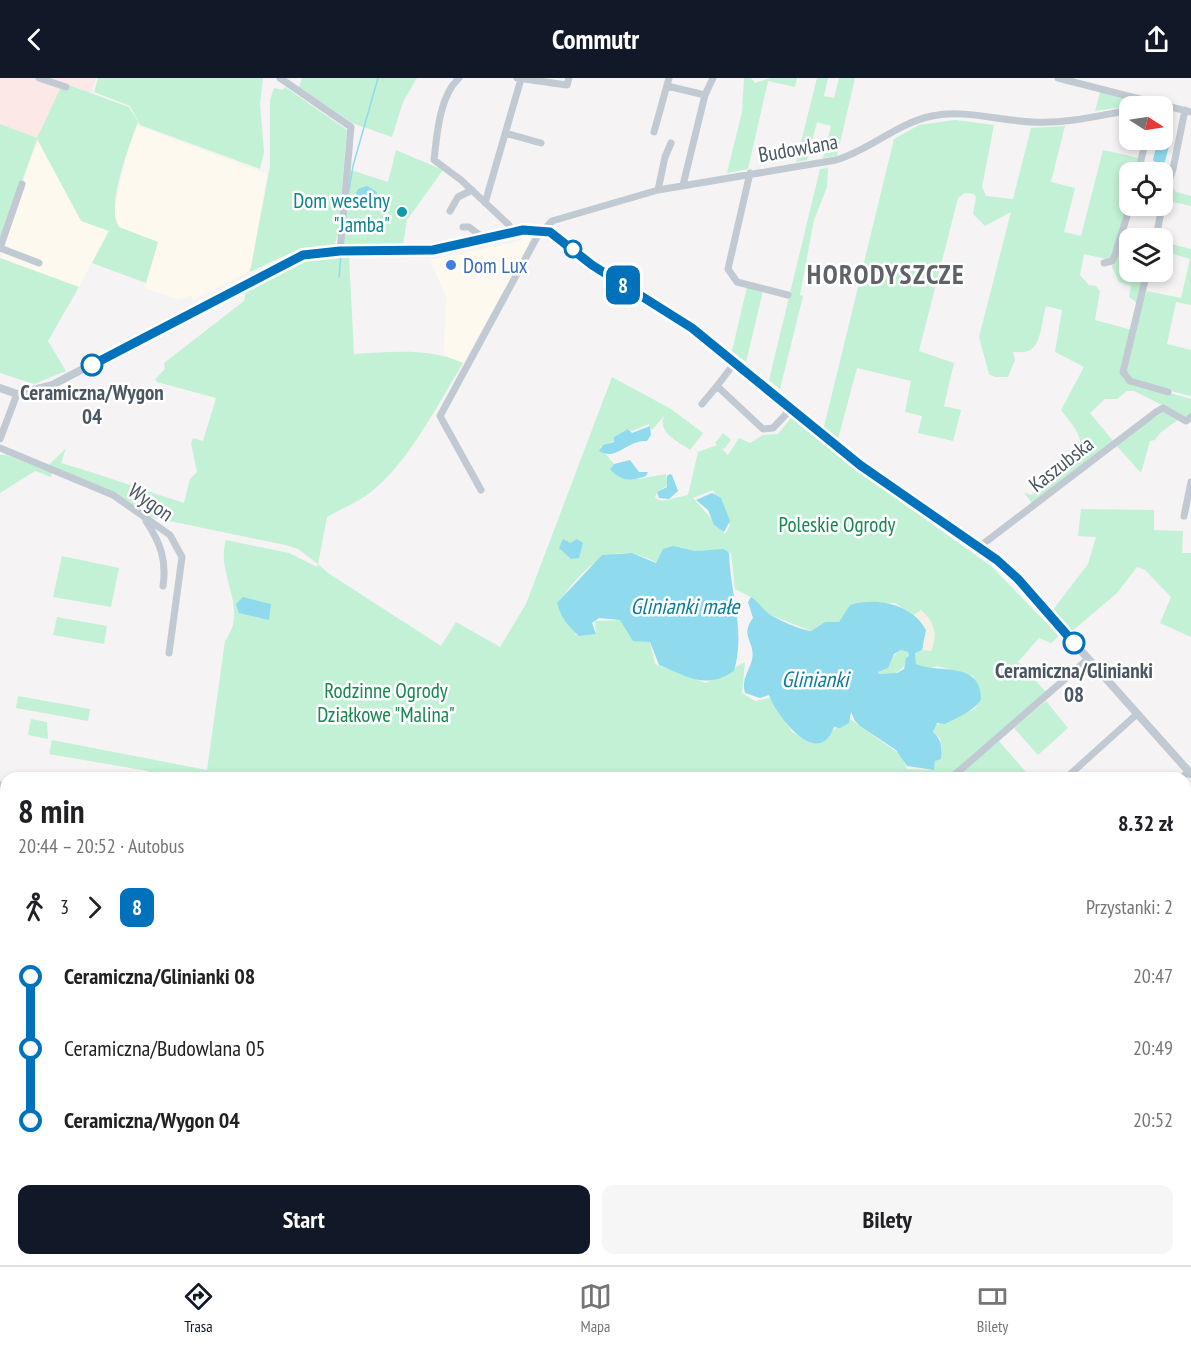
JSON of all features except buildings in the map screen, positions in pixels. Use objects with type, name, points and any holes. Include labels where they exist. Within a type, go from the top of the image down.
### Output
[{"type":"street","points":[[39,78],[66,87]]},
{"type":"street","points":[[280,78],[351,127],[341,251]]},
{"type":"street","points":[[459,78],[454,83],[442,111],[434,160],[472,190],[509,225],[512,232]]},
{"type":"street","points":[[484,203],[519,78],[568,82]]},
{"type":"street","points":[[683,185],[705,95],[713,78]]},
{"type":"street","points":[[1058,78],[1122,96]]},
{"type":"street","points":[[654,132],[668,82],[705,95]]},
{"type":"street","points":[[1173,108],[1188,111],[1173,169]]},
{"type":"street","name":"Budowlana","points":[[541,230],[552,221],[568,215],[658,190],[846,157],[902,127],[931,116],[951,114],[1047,123],[1119,112]]},
{"type":"street","points":[[505,133],[541,143]]},
{"type":"street","points":[[658,190],[665,157],[672,143]]},
{"type":"street","points":[[750,173],[728,269],[737,282],[788,295]]},
{"type":"street","points":[[22,184],[0,248],[39,263]]},
{"type":"street","points":[[450,211],[458,197],[472,190]]},
{"type":"street","points":[[1104,263],[1112,261],[1115,255],[1127,216]]},
{"type":"street","points":[[463,227],[469,227],[485,239]]},
{"type":"street","points":[[0,388],[17,394],[57,382],[291,260],[314,253],[433,250],[512,232],[529,229],[541,230],[557,236],[592,265],[692,328],[736,361],[860,465],[1009,570],[1189,772]]},
{"type":"street","points":[[481,490],[440,416],[541,230]]},
{"type":"street","points":[[1145,282],[1124,372],[1130,381],[1168,392]]},
{"type":"street","points":[[702,404],[736,361]]},
{"type":"street","points":[[717,386],[763,429],[773,429],[792,408]]},
{"type":"street","points":[[0,439],[17,394]]},
{"type":"street","name":"Kaszubska","points":[[979,547],[1164,408],[1189,421]]},
{"type":"street","name":"Wygon","points":[[0,448],[98,488],[170,535],[182,557],[169,653]]},
{"type":"street","points":[[1184,516],[1191,482]]},
{"type":"street","points":[[144,517],[163,552],[165,574],[163,586]]},
{"type":"street","points":[[958,772],[1088,659]]},
{"type":"street","points":[[1073,772],[1137,714]]},
{"type":"shaded area","points":[[0,78],[96,78],[91,93],[64,83],[0,226]]},
{"type":"shaded area","points":[[133,124],[267,174],[251,266],[245,274],[193,300],[191,295],[179,300],[145,288],[158,242],[119,227],[114,213]]},
{"type":"shaded area","points":[[37,138],[81,220],[108,231],[79,287],[0,258]]},
{"type":"shaded area","points":[[527,236],[533,239],[463,363],[444,355],[446,296],[430,260],[519,241]]},
{"type":"green space","points":[[98,78],[263,78],[260,104],[264,152],[260,169],[140,125],[130,106],[94,92]]},
{"type":"green space","points":[[302,78],[417,78],[403,102],[392,137],[352,123],[299,87]]},
{"type":"green space","points":[[744,78],[751,78],[755,83],[771,78],[797,78],[795,87],[768,81],[748,169],[727,173],[742,112]]},
{"type":"green space","points":[[817,78],[828,78],[824,96],[834,98],[839,78],[855,78],[837,156],[823,158],[831,126],[817,122],[807,160],[796,162]]},
{"type":"green space","points":[[63,83],[129,107],[138,122],[120,176],[115,218],[119,227],[158,242],[146,283],[92,263],[109,231],[81,221],[37,139],[0,243],[0,124],[37,138]]},
{"type":"green space","points":[[285,87],[347,130],[338,233],[335,244],[299,249],[250,272],[270,166],[270,100],[274,88],[283,90]]},
{"type":"green space","points":[[1101,89],[1121,96],[1119,96],[1119,107],[1095,111]]},
{"type":"green space","points":[[955,120],[994,125],[982,187],[986,196],[1013,199],[1031,128],[1065,126],[1051,182],[1075,188],[1064,232],[1081,236],[1103,150],[1139,158],[1138,162],[1119,162],[1119,216],[1125,216],[1121,228],[1119,228],[1119,236],[1112,257],[1106,259],[1084,254],[1080,275],[1089,285],[1096,286],[1100,291],[1095,320],[1132,330],[1122,373],[1124,380],[1191,399],[1191,415],[1186,417],[1134,391],[1127,391],[1117,399],[1105,399],[1090,413],[1114,442],[1033,505],[1024,492],[1031,495],[1036,493],[1080,457],[1079,438],[1061,410],[1084,367],[1055,352],[1062,310],[1046,306],[1039,338],[1033,348],[1025,352],[1013,352],[1015,360],[1008,377],[995,377],[989,374],[979,337],[1011,212],[985,226],[973,214],[976,197],[974,194],[965,193],[958,198],[919,351],[954,363],[944,406],[961,410],[953,441],[918,433],[922,416],[905,412],[911,381],[857,368],[838,439],[824,427],[894,139],[919,125]]},
{"type":"green space","points":[[396,150],[443,170],[407,220],[403,244],[340,245],[348,169],[388,182]]},
{"type":"green space","points":[[828,168],[827,187],[814,220],[800,295],[803,296],[780,389],[769,380],[820,169]]},
{"type":"green space","points":[[1173,187],[1176,192],[1191,196],[1191,206],[1173,202]]},
{"type":"green space","points":[[1173,244],[1191,249],[1191,305],[1176,302],[1167,344],[1191,350],[1191,396],[1134,382],[1125,374],[1142,302],[1147,291],[1181,298],[1190,259],[1173,254]]},
{"type":"green space","points":[[1119,252],[1119,282],[1112,267]]},
{"type":"green space","points":[[349,257],[354,354],[423,353],[463,363],[422,432],[385,480],[371,492],[327,517],[318,564],[298,549],[285,545],[150,517],[48,466],[66,448],[61,463],[184,503],[190,479],[197,472],[191,443],[193,438],[203,441],[216,398],[157,382],[155,379],[165,369],[164,363],[244,301],[246,292],[264,282],[263,278],[303,260]]},
{"type":"green space","points":[[0,258],[79,287],[48,341],[66,371],[34,384],[0,373]]},
{"type":"green space","points":[[1119,282],[1142,282],[1137,303],[1129,297],[1131,286]]},
{"type":"green space","points":[[747,287],[763,291],[746,362],[732,351]]},
{"type":"green space","points":[[612,377],[671,409],[703,433],[690,450],[666,432],[663,427],[664,416],[652,430],[649,424],[632,431],[628,429],[614,437],[616,440],[600,447],[614,464],[610,469],[620,478],[639,479],[666,474],[668,485],[657,492],[655,498],[662,501],[688,495],[698,452],[717,445],[715,443],[723,433],[731,440],[724,449],[721,448],[728,455],[739,438],[750,443],[763,435],[778,434],[791,418],[856,470],[991,566],[1059,636],[1051,643],[1039,638],[1018,662],[1047,693],[954,772],[148,772],[49,754],[52,740],[207,770],[225,641],[232,629],[234,616],[225,566],[226,540],[289,553],[317,567],[318,564],[328,573],[441,646],[456,622],[500,647],[526,604]],"holes":[[[713,490],[730,525],[725,534],[693,498]],[[704,550],[731,553],[735,589],[751,597],[763,612],[811,631],[825,622],[839,622],[865,604],[895,603],[914,615],[921,610],[931,621],[935,635],[915,653],[916,664],[927,669],[937,666],[973,676],[981,700],[974,709],[934,726],[933,732],[940,738],[942,750],[935,761],[934,770],[907,769],[901,755],[850,719],[813,743],[792,732],[770,698],[755,701],[742,693],[745,662],[706,683],[655,664],[650,642],[620,620],[595,621],[596,634],[574,635],[577,633],[557,605],[588,568],[612,555],[625,553],[657,563]]]},
{"type":"green space","points":[[1163,412],[1179,419],[1160,433],[1155,440],[1150,441],[1141,473],[1115,444]]},
{"type":"green space","points":[[0,455],[7,455],[52,473],[51,477],[35,471],[0,493]]},
{"type":"green space","points":[[1081,509],[1154,510],[1154,530],[1183,531],[1182,553],[1191,553],[1191,637],[1160,623],[1171,597],[1145,570],[1137,567],[1117,593],[1071,632],[1052,611],[1088,564],[1096,537],[1078,536]]},
{"type":"green space","points":[[62,556],[119,568],[111,607],[53,597]]},
{"type":"green space","points":[[57,617],[107,626],[104,644],[53,635]]},
{"type":"green space","points":[[901,650],[908,652],[909,656],[902,669],[890,675],[879,674],[878,672]]},
{"type":"green space","points":[[18,696],[90,709],[88,721],[16,708]]},
{"type":"green space","points":[[1046,701],[1068,728],[1038,755],[1014,728]]},
{"type":"green space","points":[[31,719],[47,722],[48,739],[28,735]]},
{"type":"green space","points":[[999,741],[1026,772],[961,772]]},
{"type":"sand","points":[[921,610],[934,629],[931,651],[922,650],[925,640],[924,632],[914,615]]},
{"type":"water","points":[[1155,150],[1168,150],[1165,162],[1153,160]]},
{"type":"water","points":[[367,186],[377,192],[375,207],[371,209],[365,202],[360,204],[355,195],[358,189]]},
{"type":"water","points":[[650,426],[651,435],[647,441],[634,443],[611,454],[599,451],[603,445],[614,442],[614,437],[628,429],[632,433]]},
{"type":"water","points":[[630,460],[639,472],[648,472],[646,476],[626,479],[610,469],[614,464]]},
{"type":"water","points":[[670,474],[678,491],[669,499],[659,498],[657,492],[667,487],[667,476]]},
{"type":"water","points":[[712,493],[721,498],[730,521],[724,532],[714,525],[708,510],[696,500]]},
{"type":"water","points":[[563,539],[570,543],[577,539],[583,543],[579,558],[571,559],[559,548]]},
{"type":"water","name":"Glinianki małe","points":[[673,546],[695,551],[724,549],[729,553],[738,641],[734,671],[724,677],[705,681],[697,680],[659,665],[650,642],[633,641],[620,620],[599,618],[592,623],[596,634],[579,636],[565,621],[557,603],[602,555],[632,553],[656,563],[663,549]]},
{"type":"water","points":[[243,597],[271,604],[269,620],[239,613],[236,604]]},
{"type":"water","name":"Glinianki","points":[[751,597],[773,616],[811,631],[825,622],[839,622],[850,605],[871,602],[903,609],[920,621],[926,630],[922,650],[915,653],[916,664],[967,674],[979,687],[981,700],[973,708],[945,724],[937,723],[933,732],[940,741],[941,759],[935,761],[934,770],[907,766],[896,750],[860,726],[851,712],[849,723],[840,728],[834,727],[827,739],[818,743],[808,741],[788,726],[769,695],[760,698],[745,693],[745,680],[753,654],[748,630],[753,618],[748,602]],"holes":[[[901,650],[908,652],[909,656],[906,658],[904,669],[897,673],[879,674],[878,672],[888,668],[894,654]]]},
{"type":"waterway","points":[[348,196],[353,166],[378,78]]},
{"type":"waterway","points":[[339,277],[341,255]]},
{"type":"bus line","name":"8","points":[[92,365],[276,267],[303,255],[340,251],[433,250],[523,230],[534,229],[550,232],[592,265],[692,328],[770,389],[860,465],[997,560],[1018,579],[1074,643]]},
{"type":"place","name":"Dom weselny \"Jamba\"","points":[[402,212]]},
{"type":"place","name":"Dom Lux","points":[[451,265]]},
{"type":"place","name":"Ceramiczna/Wygon 04","points":[[92,365]]},
{"type":"place","name":"Ceramiczna/Glinianki 08","points":[[1074,643]]},
{"type":"district","name":"HORODYSZCZE","points":[[886,274]]},
{"type":"park label","name":"Poleskie Ogrody","points":[[837,524]]},
{"type":"park label","name":"Rodzinne Ogrody Działkowe \"Malina\"","points":[[386,702]]}]
